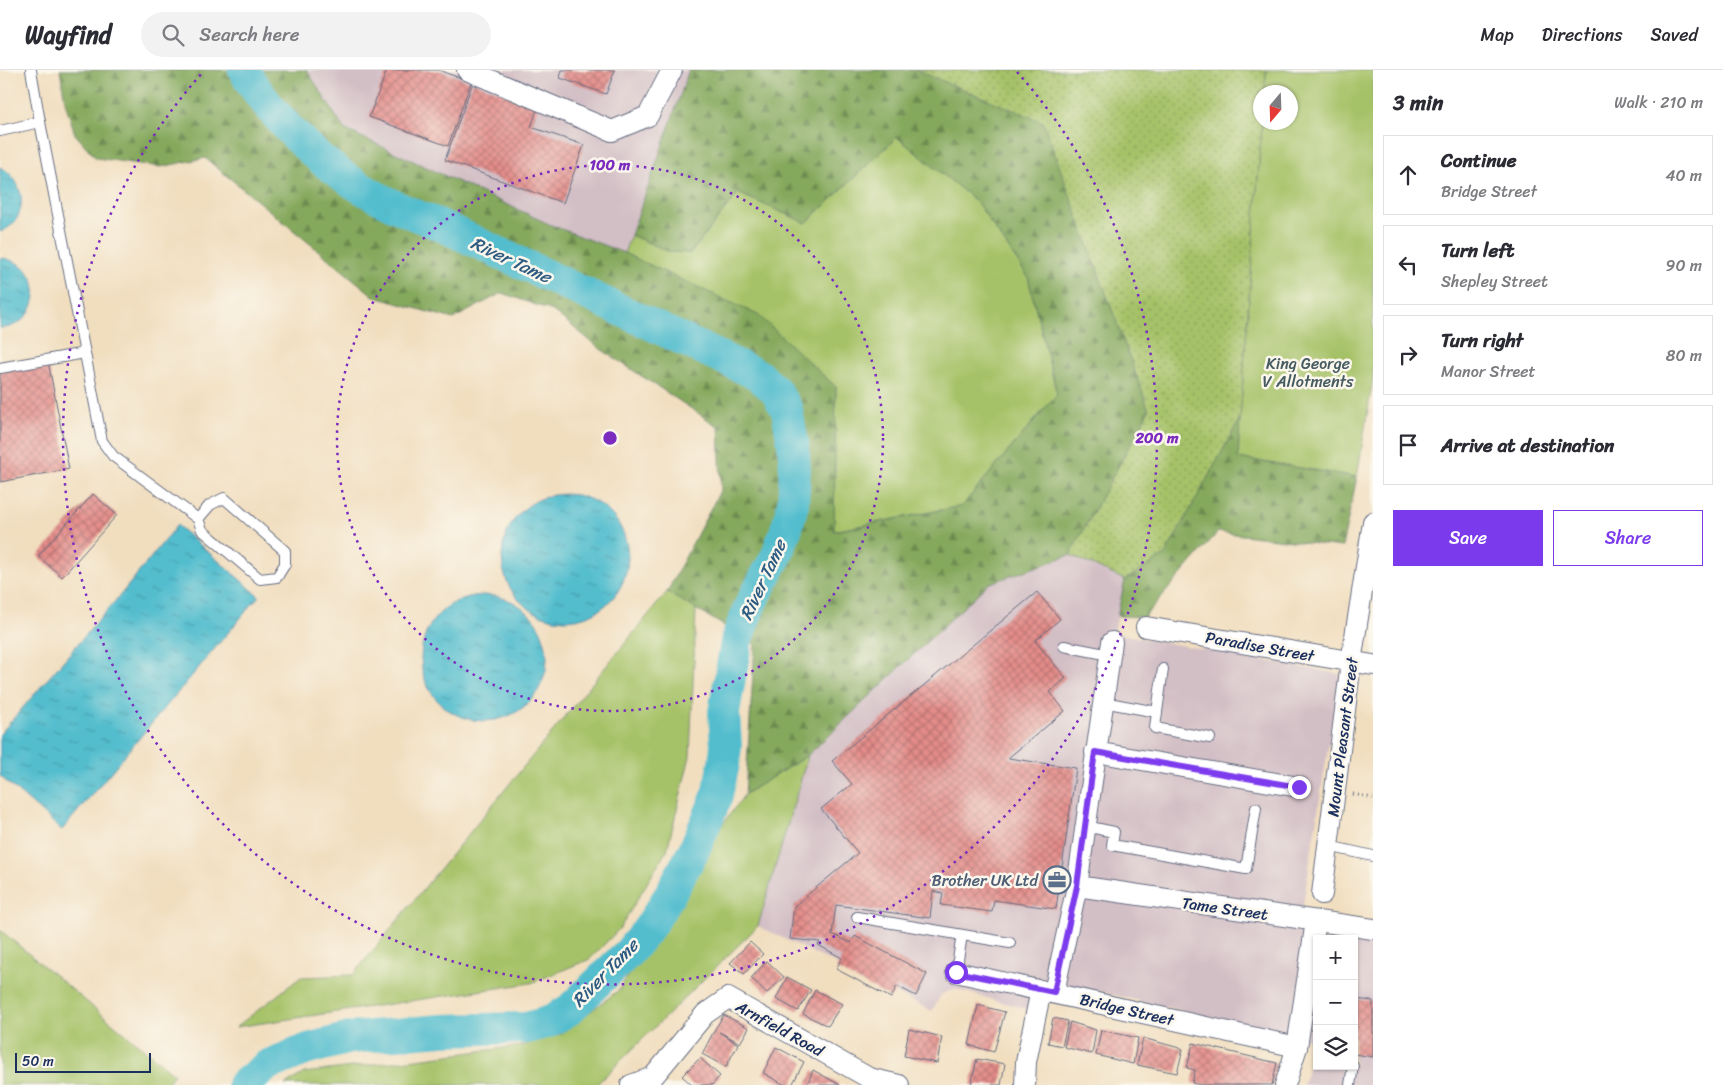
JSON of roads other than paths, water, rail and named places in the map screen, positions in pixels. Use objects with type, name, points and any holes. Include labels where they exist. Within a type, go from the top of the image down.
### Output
[{"type":"street","points":[[467,70],[612,131],[648,116],[672,70]]},
{"type":"street","name":"Mount Pleasant Street","points":[[1322,894],[1351,662],[1373,522]]},
{"type":"street","name":"Paradise Street","points":[[1146,627],[1373,665]]},
{"type":"street","points":[[1029,1084],[1026,1062],[1077,886],[1111,649]]},
{"type":"street","points":[[1095,752],[1299,787]]},
{"type":"street","name":"Tame Street","points":[[1077,886],[1373,928]]},
{"type":"street","points":[[1285,1085],[1297,1047],[1316,921]]},
{"type":"street","name":"Bridge Street","points":[[956,972],[1297,1047]]},
{"type":"street","name":"Arnfield Road","points":[[631,1085],[654,1076],[705,1014],[728,998],[867,1081],[898,1085]]},
{"type":"lane","points":[[31,70],[102,441],[113,456],[198,519],[202,530],[260,579],[277,577],[285,564],[286,551],[224,498],[210,504],[198,519]]},
{"type":"lane","points":[[0,131],[40,122]]},
{"type":"lane","points":[[0,368],[85,353]]},
{"type":"lane","points":[[1064,646],[1111,649]]},
{"type":"lane","points":[[1163,669],[1155,728],[1210,738]]},
{"type":"lane","points":[[1103,702],[1157,712]]},
{"type":"lane","points":[[1085,826],[1114,832],[1112,845],[1246,869],[1256,808]]},
{"type":"lane","points":[[1328,846],[1373,856]]},
{"type":"lane","points":[[857,916],[1010,943]]},
{"type":"lane","points":[[956,972],[962,935]]},
{"type":"lane","points":[[1350,1085],[1352,1070]]},
{"type":"water","points":[[0,167],[16,181],[20,190],[21,200],[20,210],[16,219],[10,227],[0,232]]},
{"type":"water","points":[[4,258],[26,269],[33,281],[35,290],[31,309],[26,317],[10,327],[0,328],[0,259]]},
{"type":"water","points":[[565,494],[589,498],[610,512],[624,533],[628,557],[624,581],[610,602],[589,616],[565,620],[541,616],[520,602],[506,581],[502,557],[506,533],[520,512],[541,498]]},
{"type":"water","points":[[177,525],[259,596],[62,830],[0,776],[0,734],[122,593]]},
{"type":"water","points":[[484,595],[508,599],[529,613],[543,634],[547,658],[543,682],[529,703],[508,717],[484,721],[460,717],[439,703],[425,682],[421,658],[425,634],[439,613],[460,599]]},
{"type":"waterway","name":"River Tame","points":[[243,1085],[268,1065],[308,1049],[350,1038],[441,1030],[527,1028],[548,1022],[569,1010],[629,952],[648,929],[669,896],[694,850],[716,799],[724,764],[726,746],[724,712],[737,638],[751,603],[777,555],[787,527],[793,504],[795,469],[793,443],[787,410],[775,390],[758,375],[438,224],[395,206],[357,185],[322,160],[288,128],[259,93],[244,70]]},
{"type":"place","name":"Brother UK Ltd","points":[[1057,880]]},
{"type":"park label","name":"King George V Allotments","points":[[1308,372]]}]
